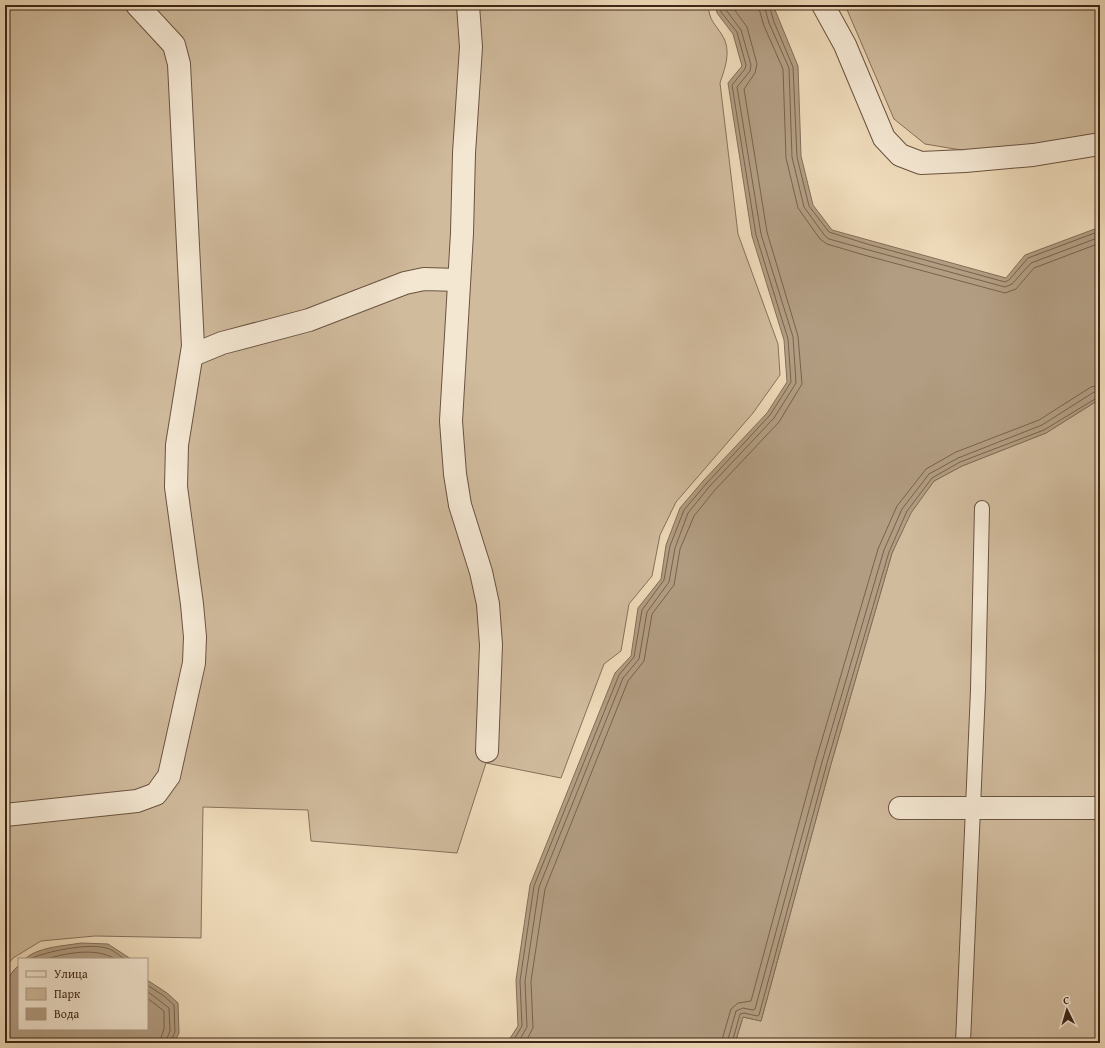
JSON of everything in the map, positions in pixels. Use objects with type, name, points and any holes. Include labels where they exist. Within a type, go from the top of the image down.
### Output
[{"type":"street","points":[[5,815],[137,801],[156,794],[168,776],[188,694],[195,643],[192,604],[176,487],[177,445],[192,355],[179,64],[174,45],[137,5]]},
{"type":"street","points":[[468,5],[471,47],[464,153],[451,421],[455,474],[460,505],[481,572],[488,604],[491,645],[487,751]]},
{"type":"street","points":[[823,5],[845,45],[873,107],[884,138],[900,155],[921,163],[965,161],[1033,155],[1100,144]]},
{"type":"street","points":[[192,355],[222,343],[310,320],[405,283],[424,279],[459,280]]},
{"type":"street","points":[[900,808],[1100,808]]},
{"type":"lane","points":[[963,1043],[973,809],[982,508]]},
{"type":"green space","points":[[5,5],[708,5],[711,19],[722,35],[727,47],[727,59],[720,83],[738,234],[778,344],[780,375],[753,413],[676,502],[660,535],[652,576],[629,604],[621,651],[604,664],[561,778],[486,763],[457,853],[311,841],[308,810],[203,807],[201,938],[95,936],[41,941],[13,958],[5,968]]},
{"type":"green space","points":[[845,5],[1100,5],[1100,137],[997,156],[925,144],[894,119]]},
{"type":"green space","points":[[1100,399],[1100,1043],[735,1043],[743,1017],[761,1021],[831,764],[892,553],[910,513],[934,481],[962,466],[1046,433]]},
{"type":"water","points":[[716,5],[773,5],[798,66],[801,156],[813,205],[832,230],[1006,278],[1025,255],[1100,227],[1100,399],[1046,433],[962,466],[934,481],[911,513],[892,553],[831,764],[761,1021],[743,1017],[735,1043],[507,1043],[518,1026],[516,980],[530,885],[615,673],[631,656],[638,608],[661,579],[666,545],[680,508],[703,481],[767,413],[787,382],[784,340],[752,236],[728,83],[742,66],[733,34],[717,13]]},
{"type":"water","points":[[81,943],[108,944],[129,958],[26,958],[44,949]]},
{"type":"water","points":[[18,966],[18,1030],[148,1030],[148,981],[167,993],[178,1003],[179,1033],[174,1043],[5,1043],[5,984]]}]
